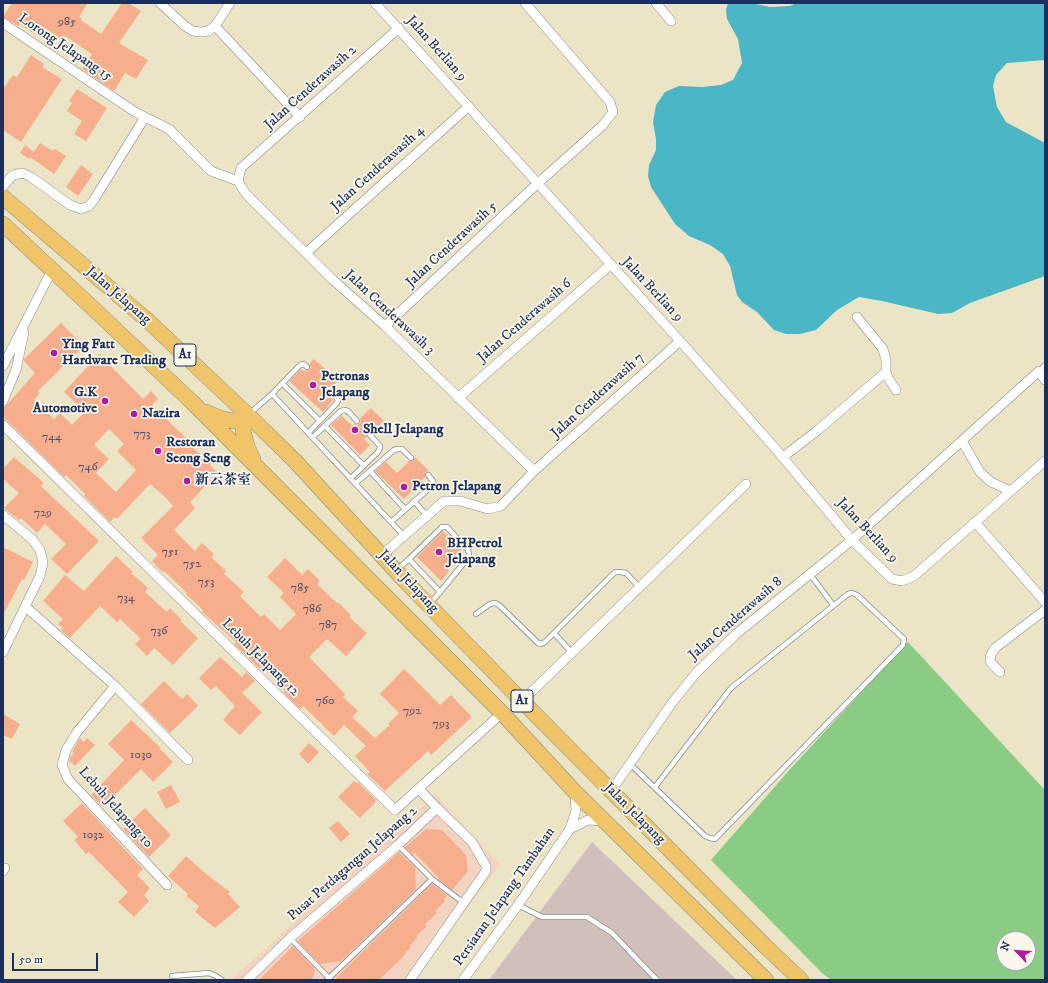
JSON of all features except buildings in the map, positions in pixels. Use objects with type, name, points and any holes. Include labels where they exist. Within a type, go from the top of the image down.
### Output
[{"type":"main road","name":"Jalan Jelapang","points":[[3,197],[146,319],[295,461],[429,606],[610,791],[801,980]]},
{"type":"main road","name":"Jalan Jelapang","points":[[3,224],[193,403],[502,713],[575,792],[766,980]]},
{"type":"main road","points":[[193,403],[214,416],[226,420],[237,420],[248,415]]},
{"type":"main road","points":[[248,415],[243,426],[243,436],[248,451],[261,472]]},
{"type":"street","points":[[160,3],[185,26],[193,31],[201,32],[208,31],[215,26],[230,3]]},
{"type":"street","name":"Jalan Berlian 9","points":[[375,3],[680,341],[783,457],[852,540],[892,579],[902,581],[914,576],[975,522]]},
{"type":"street","name":"Jalan Cenderawasih 5","points":[[385,326],[537,184],[602,126],[613,112],[610,102],[525,3]]},
{"type":"street","points":[[656,3],[671,20]]},
{"type":"street","name":"Lorong Jelapang 15","points":[[3,23],[135,112],[169,129],[211,171],[238,181]]},
{"type":"street","points":[[215,26],[300,116]]},
{"type":"street","name":"Jalan Cenderawasih 2","points":[[238,181],[241,168],[399,28]]},
{"type":"street","name":"Jalan Cenderawasih 4","points":[[306,253],[469,106]]},
{"type":"street","points":[[3,186],[13,175],[22,173],[31,177],[70,205],[81,209],[89,206],[145,117]]},
{"type":"street","name":"Jalan Cenderawasih 3","points":[[238,181],[246,194],[333,280],[385,326],[534,472]]},
{"type":"street","name":"Jalan Cenderawasih 6","points":[[458,398],[610,265]]},
{"type":"street","points":[[3,366],[52,270]]},
{"type":"street","points":[[857,317],[883,349],[886,360],[886,372],[896,390]]},
{"type":"street","points":[[3,401],[19,360],[25,323]]},
{"type":"street","name":"Jalan Cenderawasih 7","points":[[427,516],[444,501],[460,501],[488,509],[500,506],[534,472],[680,341]]},
{"type":"street","points":[[1042,368],[1045,380]]},
{"type":"street","name":"Jalan Cenderawasih 8","points":[[610,791],[672,703],[696,673],[736,634],[852,540],[1042,368]]},
{"type":"street","points":[[783,457],[818,430],[886,372]]},
{"type":"street","name":"Lebuh Jelapang 12","points":[[3,425],[395,810],[502,713]]},
{"type":"street","points":[[962,441],[980,472],[991,482],[1011,491]]},
{"type":"street","points":[[1045,461],[975,522],[1045,602]]},
{"type":"street","points":[[522,700],[746,484]]},
{"type":"street","points":[[3,515],[32,539],[40,550],[43,563],[40,576],[3,652]]},
{"type":"street","points":[[382,555],[427,516]]},
{"type":"street","points":[[26,607],[115,686],[188,760]]},
{"type":"street","points":[[1000,672],[991,663],[990,659],[995,648],[1045,610]]},
{"type":"street","name":"Lebuh Jelapang 10","points":[[115,686],[77,732],[66,750],[62,765],[68,779],[167,885]]},
{"type":"street","points":[[419,789],[437,808]]},
{"type":"street","name":"Persiaran Jelapang Tambahan","points":[[463,980],[518,905],[570,829],[576,811],[575,792]]},
{"type":"street","name":"Pusat Perdagangan Jelapang 2","points":[[247,980],[290,938],[398,845],[437,808],[472,842],[486,866],[486,871],[464,903]]},
{"type":"street","name":"Persiaran Jelapang Tambahan","points":[[570,829],[588,820],[604,821]]},
{"type":"street","points":[[410,980],[464,903]]},
{"type":"lane","points":[[248,415],[272,394],[300,365],[304,364],[307,367]]},
{"type":"lane","points":[[282,383],[320,421]]},
{"type":"lane","points":[[309,432],[336,404],[338,400],[330,389]]},
{"type":"lane","points":[[272,394],[309,432],[404,536]]},
{"type":"lane","points":[[313,437],[341,411],[348,411],[357,421]]},
{"type":"lane","points":[[325,426],[364,466]]},
{"type":"lane","points":[[351,478],[378,452],[380,448],[370,434]]},
{"type":"lane","points":[[356,483],[394,450],[402,450],[411,458]]},
{"type":"lane","points":[[370,471],[405,509]]},
{"type":"lane","points":[[391,522],[434,483],[428,475]]},
{"type":"lane","points":[[414,502],[427,516]]},
{"type":"lane","points":[[396,571],[442,526],[447,528],[468,550],[468,558],[429,606]]},
{"type":"lane","points":[[408,559],[440,592]]},
{"type":"lane","points":[[476,614],[490,604],[495,603],[499,605],[538,643],[541,644],[545,642],[615,572],[626,573],[639,587]]},
{"type":"lane","points":[[810,574],[833,605]]},
{"type":"lane","points":[[630,764],[705,836],[715,839],[903,645],[904,639],[857,596],[852,593],[848,594],[731,688],[655,787]]},
{"type":"lane","points":[[554,633],[572,652]]},
{"type":"lane","points":[[398,845],[432,879],[464,903]]},
{"type":"lane","points":[[290,938],[329,979],[432,879]]},
{"type":"lane","points":[[518,905],[542,917],[587,917],[612,933],[657,980]]},
{"type":"lane","points":[[172,976],[209,973],[222,980]]},
{"type":"shaded area","points":[[435,794],[500,865],[413,980],[231,980]]},
{"type":"shaded area","points":[[592,842],[737,980],[489,980]]},
{"type":"green space","points":[[908,642],[1045,790],[1045,980],[831,980],[822,973],[711,860],[792,767]]},
{"type":"water","points":[[728,3],[751,3],[770,7],[790,6],[796,3],[1045,3],[1045,60],[1007,63],[996,75],[993,86],[997,107],[1006,122],[1045,143],[1045,276],[970,303],[952,313],[938,314],[859,297],[837,310],[816,330],[800,334],[786,334],[774,330],[757,312],[742,302],[737,295],[730,266],[723,254],[710,245],[689,236],[675,224],[651,187],[648,176],[649,165],[656,150],[653,122],[656,105],[665,92],[679,86],[702,87],[721,85],[733,80],[742,63],[738,39],[727,19],[726,10]]},
{"type":"place","name":"Ying Fatt Hardware Trading","points":[[54,353]]},
{"type":"place","name":"Petronas Jelapang","points":[[313,385]]},
{"type":"place","name":"G.K Automotive","points":[[105,401]]},
{"type":"place","name":"Nazira","points":[[134,414]]},
{"type":"place","name":"Shell Jelapang","points":[[355,430]]},
{"type":"place","name":"Restoran Seong Seng","points":[[158,451]]},
{"type":"place","name":"新云茶室","points":[[187,481]]},
{"type":"place","name":"Petron Jelapang","points":[[404,487]]},
{"type":"place","name":"BHPetrol Jelapang","points":[[439,552]]}]
